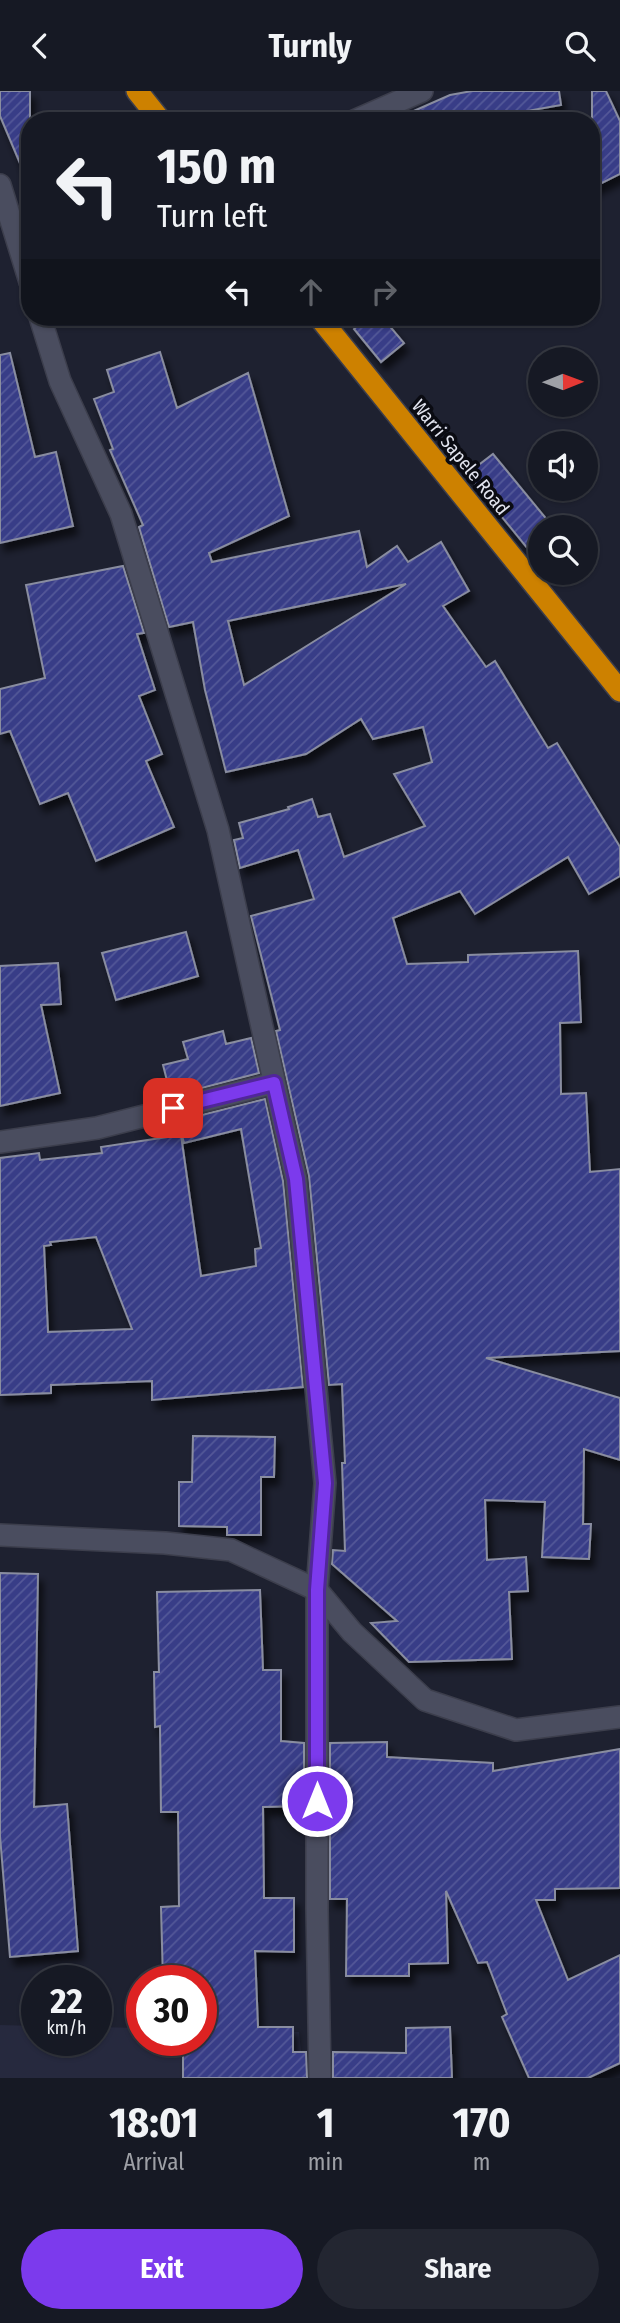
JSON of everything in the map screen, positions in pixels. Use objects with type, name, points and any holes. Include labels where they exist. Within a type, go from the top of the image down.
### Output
[{"type":"highway","points":[[137,91],[154,112]]},
{"type":"highway","name":"Warri Sapele Road","points":[[326,326],[620,691]]},
{"type":"street","points":[[374,112],[422,91]]},
{"type":"street","points":[[0,185],[21,253]]},
{"type":"street","points":[[43,326],[60,381],[121,513],[218,831],[296,1179],[325,1483],[317,1590],[320,2078]]},
{"type":"street","points":[[0,1142],[97,1128],[274,1083]]},
{"type":"street","points":[[0,1535],[165,1543],[231,1551],[317,1590],[352,1632],[425,1700],[516,1730],[620,1717]]},
{"type":"shaded area","points":[[0,2025],[21,2026],[21,2056],[112,2056],[112,2027],[126,2028],[126,2056],[217,2056],[217,2030],[299,2032],[304,2078],[0,2078]]},
{"type":"building","points":[[0,91],[30,91],[30,112],[21,112],[21,166],[0,116]]},
{"type":"building","points":[[472,91],[559,91],[561,105],[522,112],[411,112],[450,95]]},
{"type":"building","points":[[592,91],[606,91],[620,121],[620,174],[600,184],[600,112],[592,112]]},
{"type":"building","points":[[358,326],[390,326],[404,343],[381,362],[354,329]]},
{"type":"building","points":[[160,352],[177,408],[248,373],[289,516],[209,553],[212,562],[359,531],[367,567],[397,546],[408,562],[441,542],[469,591],[443,606],[486,667],[495,661],[548,748],[557,743],[620,847],[620,876],[589,894],[568,857],[475,914],[460,891],[393,918],[407,964],[468,962],[468,955],[578,951],[581,1022],[560,1023],[561,1094],[586,1093],[590,1172],[620,1169],[620,1351],[486,1358],[620,1398],[620,1460],[584,1449],[583,1524],[591,1524],[589,1559],[542,1557],[545,1502],[485,1500],[487,1560],[526,1557],[528,1591],[509,1592],[512,1659],[409,1662],[371,1623],[397,1621],[332,1564],[333,1550],[345,1551],[342,1384],[329,1385],[309,1176],[276,1031],[280,1030],[251,916],[314,899],[298,850],[240,868],[234,840],[243,838],[239,823],[289,809],[288,807],[312,799],[318,817],[330,814],[344,857],[425,826],[394,774],[432,762],[423,727],[373,739],[361,719],[306,754],[226,772],[205,690],[193,622],[169,627],[139,527],[143,525],[110,450],[113,449],[94,399],[114,392],[107,370]],"holes":[[[406,584],[244,685],[228,621]]]},
{"type":"building","points":[[10,353],[35,457],[56,452],[73,526],[0,543],[0,355]]},
{"type":"building","points":[[493,454],[528,497],[528,501],[532,501],[543,515],[528,515],[528,549],[467,474]]},
{"type":"building","points":[[123,566],[144,633],[137,634],[155,690],[139,696],[162,754],[146,761],[174,827],[96,861],[68,793],[40,804],[10,731],[0,734],[0,689],[45,678],[26,585]]},
{"type":"building","points":[[186,932],[198,976],[116,1000],[102,953]]},
{"type":"building","points":[[58,963],[61,1004],[41,1005],[60,1093],[0,1106],[0,966]]},
{"type":"building","points":[[223,1031],[226,1044],[251,1038],[259,1073],[171,1096],[163,1065],[188,1059],[183,1042]]},
{"type":"building","points":[[265,1099],[283,1181],[303,1387],[152,1400],[152,1381],[51,1385],[51,1393],[0,1395],[0,1158],[39,1153],[40,1160],[102,1153],[101,1147],[181,1135],[201,1276],[256,1266],[255,1249],[261,1248],[241,1129],[184,1143],[178,1121]],"holes":[[[96,1237],[132,1329],[48,1332],[44,1246],[51,1245],[50,1242]]]},
{"type":"building","points":[[193,1436],[275,1437],[274,1477],[261,1477],[261,1535],[227,1535],[227,1527],[179,1526],[179,1482],[192,1482]]},
{"type":"building","points":[[0,1573],[38,1574],[34,1807],[67,1804],[78,1951],[10,1957],[0,1836]]},
{"type":"building","points":[[260,1590],[263,1670],[281,1670],[281,1741],[304,1743],[304,1806],[263,1807],[264,1898],[294,1898],[294,1952],[255,1951],[258,2027],[293,2027],[293,2052],[306,2052],[307,2078],[183,2078],[183,2056],[217,2056],[217,1965],[163,1965],[161,1907],[179,1906],[178,1812],[161,1812],[160,1726],[155,1727],[154,1672],[159,1672],[157,1592]]},
{"type":"building","points":[[387,1742],[387,1757],[493,1763],[493,1771],[620,1749],[620,1888],[555,1889],[555,1900],[536,1900],[568,1980],[620,1955],[620,2063],[588,2078],[529,2078],[502,2017],[507,2014],[487,1962],[478,1963],[446,1891],[448,1963],[409,1964],[409,1976],[346,1976],[347,1899],[330,1899],[330,1743]]},
{"type":"building","points":[[450,2027],[452,2078],[333,2078],[333,2052],[406,2053],[406,2028]]},
{"type":"route","points":[[173,1108],[274,1083],[296,1179],[325,1483],[317,1590],[317,1801]]}]
